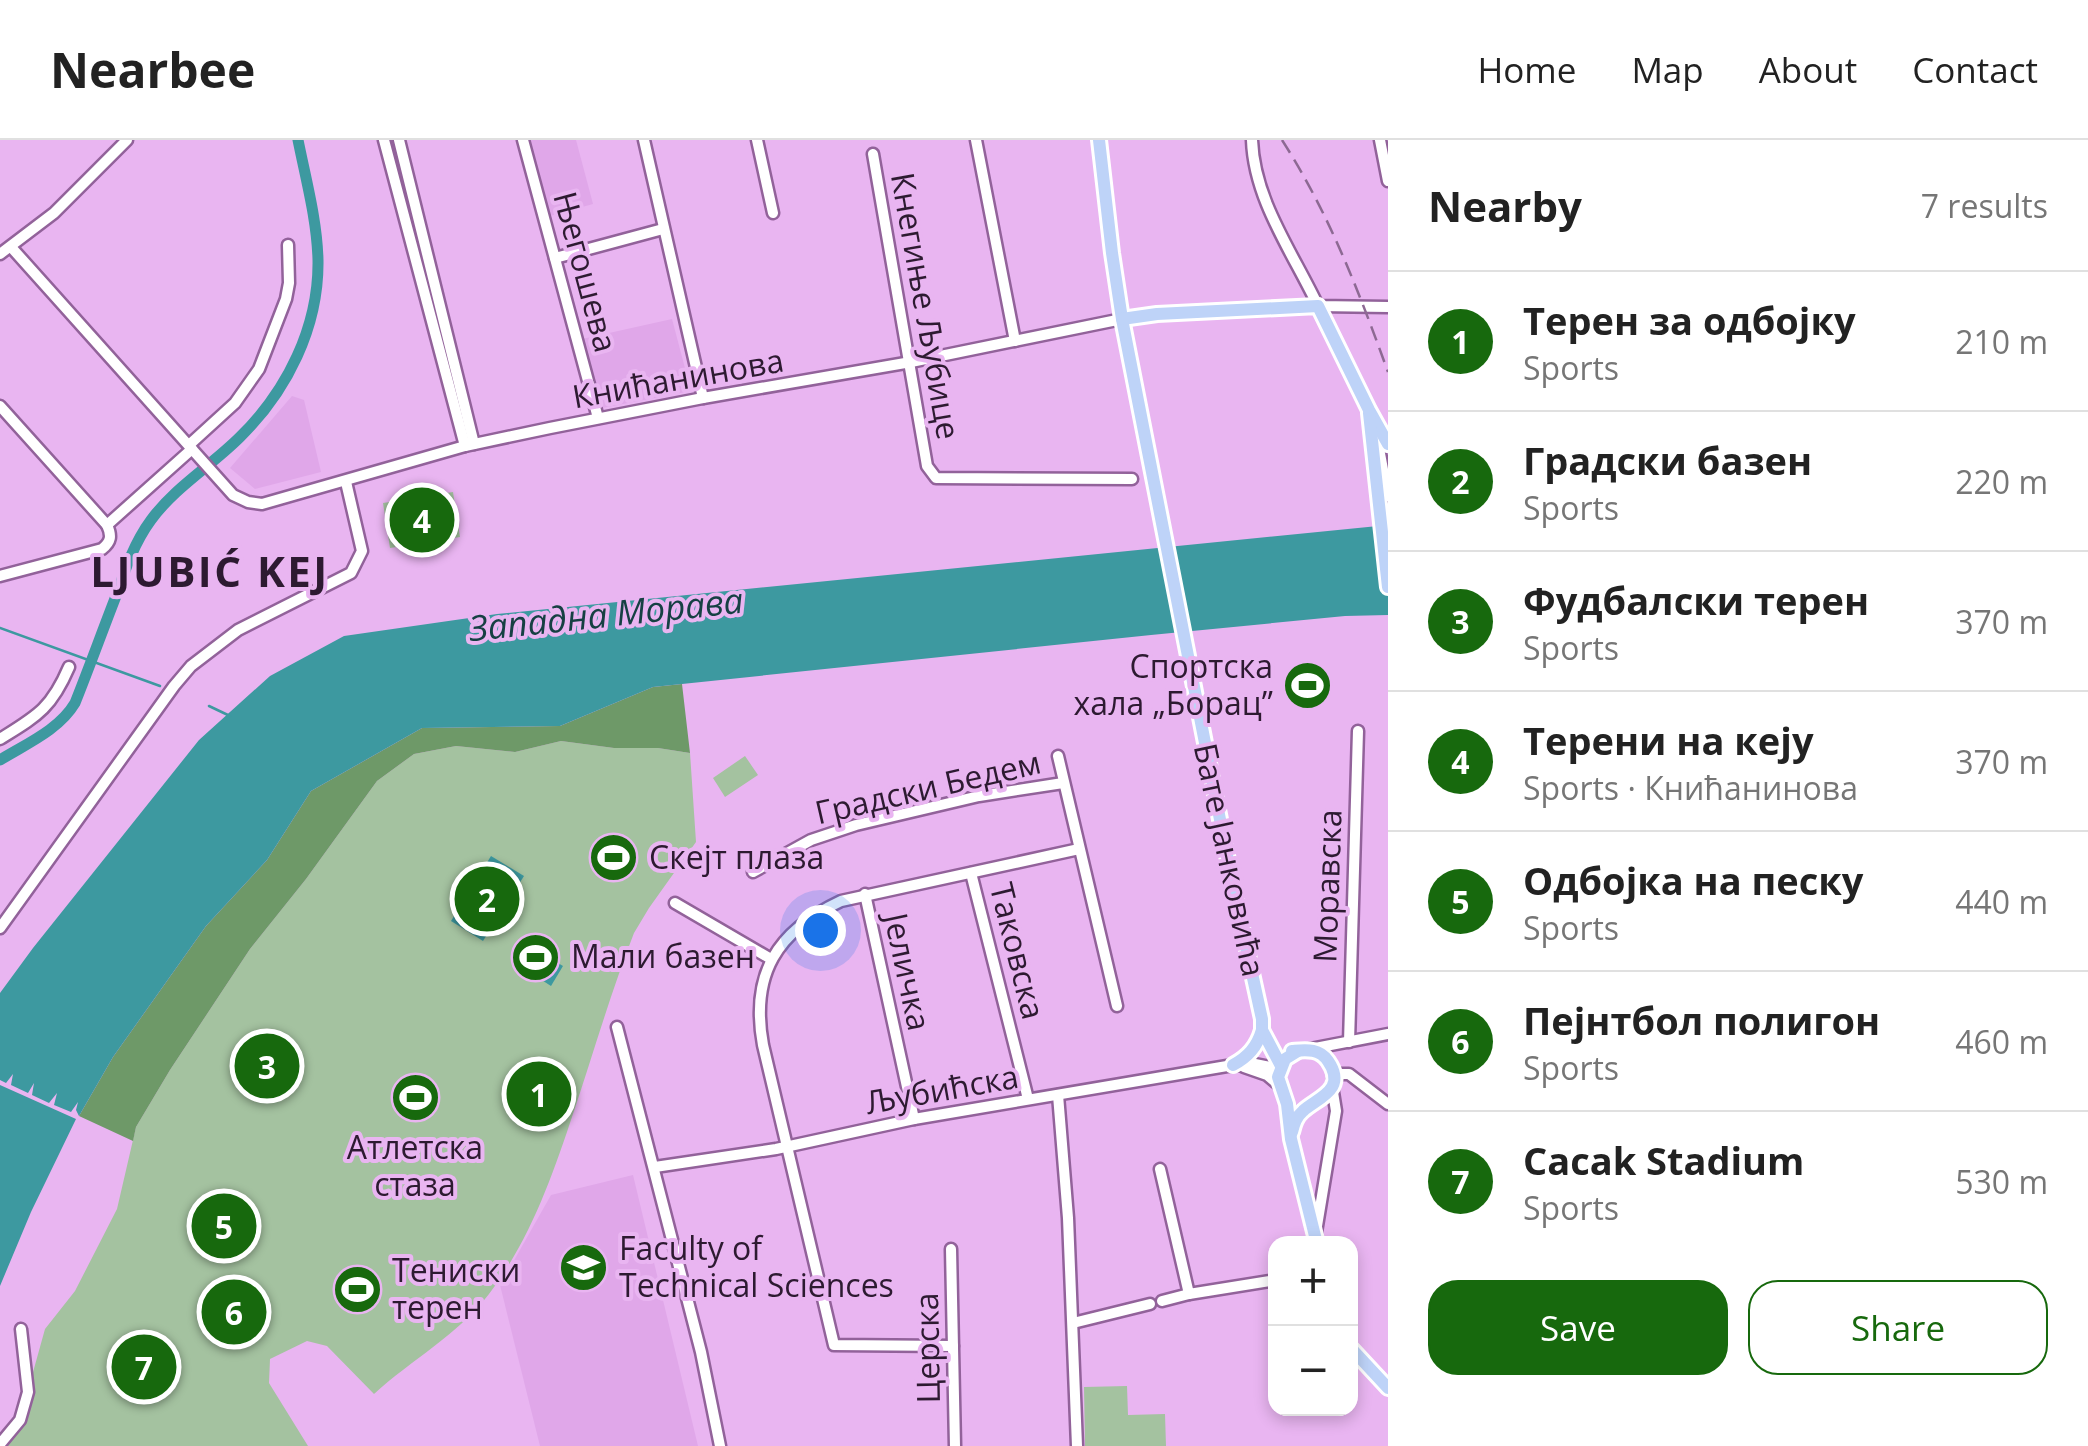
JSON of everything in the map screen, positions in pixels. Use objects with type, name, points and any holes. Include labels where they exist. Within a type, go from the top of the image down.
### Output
[{"type":"main road","name":"Бате Јанковића","points":[[1099,140],[1122,318],[1196,701],[1262,1024],[1280,1067]]},
{"type":"main road","points":[[1122,318],[1318,306],[1380,440],[1388,587]]},
{"type":"main road","name":"Бате Јанковића","points":[[1262,1024],[1279,1047],[1302,1050]]},
{"type":"main road","points":[[1236,1065],[1256,1047],[1262,1024]]},
{"type":"main road","points":[[1291,1139],[1296,1118],[1324,1098],[1332,1077],[1321,1054],[1302,1050],[1285,1059],[1280,1067],[1291,1139],[1315,1236]]},
{"type":"main road","points":[[1281,1089],[1296,1103],[1313,1104]]},
{"type":"main road","points":[[1358,1356],[1388,1388]]},
{"type":"street","points":[[0,254],[54,213],[127,140]]},
{"type":"street","points":[[384,140],[469,445]]},
{"type":"street","points":[[399,140],[469,445]]},
{"type":"street","name":"Његошева","points":[[524,140],[598,418]]},
{"type":"street","points":[[644,140],[703,398]]},
{"type":"street","points":[[757,140],[773,214]]},
{"type":"street","points":[[976,140],[1014,342]]},
{"type":"street","points":[[1252,140],[1261,187],[1272,216],[1318,306],[1388,307]]},
{"type":"street","points":[[1380,140],[1388,181]]},
{"type":"street","name":"Кнегиње Љубице","points":[[873,154],[927,466],[936,478],[1132,479]]},
{"type":"street","points":[[555,258],[663,228]]},
{"type":"street","points":[[107,525],[235,403],[259,369],[290,283],[288,245]]},
{"type":"street","points":[[11,246],[190,447]]},
{"type":"street","name":"Книћанинова","points":[[190,447],[233,494],[262,504],[469,445],[1122,318]]},
{"type":"street","points":[[0,406],[111,533],[102,548],[3,575]]},
{"type":"street","points":[[1380,440],[1388,496]]},
{"type":"street","points":[[0,928],[191,666],[238,630],[351,574],[362,551],[346,482]]},
{"type":"street","points":[[0,739],[41,713],[58,692],[69,667]]},
{"type":"street","name":"Моравска","points":[[1350,1042],[1358,730]]},
{"type":"street","points":[[1058,756],[1117,1006]]},
{"type":"street","name":"Градски Бедем","points":[[752,872],[811,840],[856,825],[979,796],[1063,783]]},
{"type":"street","points":[[953,1346],[834,1345],[760,1026],[758,1004],[762,986],[771,959],[786,938],[800,924],[841,901],[1079,850]]},
{"type":"street","name":"Таковска","points":[[972,873],[1028,1099]]},
{"type":"street","name":"Јеличка","points":[[865,894],[914,1119]]},
{"type":"street","points":[[675,903],[771,959]]},
{"type":"street","points":[[617,1027],[701,1352],[720,1446]]},
{"type":"street","points":[[1302,1050],[1388,1034]]},
{"type":"street","points":[[1317,1236],[1336,1112],[1332,1077],[1339,1049],[1350,1042]]},
{"type":"street","points":[[1236,1065],[1266,1075],[1281,1089]]},
{"type":"street","name":"Љубићска","points":[[655,1167],[1236,1065],[1280,1067]]},
{"type":"street","points":[[1332,1077],[1349,1074],[1388,1104]]},
{"type":"street","points":[[1058,1096],[1068,1218],[1076,1446]]},
{"type":"street","points":[[1160,1169],[1189,1294]]},
{"type":"street","name":"Церска","points":[[951,1249],[955,1446]]},
{"type":"street","points":[[1162,1301],[1268,1281]]},
{"type":"street","points":[[1073,1322],[1150,1304]]},
{"type":"street","points":[[0,1444],[20,1420],[28,1392],[20,1329]]},
{"type":"shaded area","points":[[530,140],[576,140],[593,204],[550,216]]},
{"type":"shaded area","points":[[672,319],[691,391],[602,408],[582,339]]},
{"type":"shaded area","points":[[292,396],[304,400],[321,472],[255,489],[230,468]]},
{"type":"shaded area","points":[[453,492],[460,537],[390,548],[383,503]]},
{"type":"shaded area","points":[[682,684],[690,753],[561,741],[515,752],[456,746],[414,754],[377,781],[250,949],[170,1070],[136,1127],[133,1141],[79,1116],[113,1057],[206,926],[267,860],[311,791],[422,728],[560,726],[653,687]]},
{"type":"shaded area","points":[[561,741],[690,753],[696,842],[634,933],[548,1184],[528,1230],[489,1294],[449,1334],[374,1394],[327,1346],[307,1341],[270,1359],[269,1383],[308,1446],[0,1446],[20,1419],[45,1329],[75,1291],[117,1209],[136,1127],[250,949],[377,781],[414,754],[456,746],[515,752]]},
{"type":"shaded area","points":[[745,756],[758,775],[725,797],[713,778]]},
{"type":"shaded area","name":"Faculty of Technical Sciences","points":[[633,1175],[698,1446],[540,1446],[500,1285],[551,1195]]},
{"type":"shaded area","points":[[1127,1386],[1128,1415],[1165,1414],[1166,1446],[1085,1446],[1084,1387]]},
{"type":"water","name":"Западна Морава","points":[[1388,525],[1388,615],[1151,635],[653,687],[560,726],[422,728],[311,791],[267,860],[206,926],[113,1057],[79,1116],[78,1102],[71,1112],[54,1105],[57,1093],[49,1103],[32,1095],[34,1083],[28,1093],[11,1085],[13,1074],[6,1083],[0,1080],[0,993],[33,948],[199,740],[270,676],[344,636],[497,614]]},
{"type":"water","points":[[491,856],[524,876],[483,941],[451,921]]},
{"type":"water","name":"Мали базен","points":[[531,947],[563,966],[551,986],[520,966]]},
{"type":"water","points":[[0,1085],[76,1119],[0,1286]]},
{"type":"waterway","points":[[0,760],[41,736],[68,713],[145,529],[171,497],[257,419],[297,356],[313,309],[318,260],[298,140]]},
{"type":"waterway","points":[[0,628],[160,686]]},
{"type":"waterway","points":[[209,706],[230,716]]},
{"type":"railway","points":[[1282,140],[1329,224],[1388,372]]},
{"type":"place","name":"Терени на кеју","points":[[422,520]]},
{"type":"place","name":"Спортска хала „Борац”","points":[[1308,685]]},
{"type":"place","name":"Скејт плаза","points":[[614,858]]},
{"type":"place","name":"Градски базен","points":[[487,899]]},
{"type":"place","name":"Мали базен","points":[[536,957]]},
{"type":"place","name":"Фудбалски терен","points":[[267,1066]]},
{"type":"place","name":"Терен за одбојку","points":[[539,1094]]},
{"type":"place","name":"Атлетска стаза","points":[[415,1098]]},
{"type":"place","name":"Одбојка на песку","points":[[224,1226]]},
{"type":"place","name":"Faculty of Technical Sciences","points":[[584,1267]]},
{"type":"place","name":"Тениски терен","points":[[357,1289]]},
{"type":"place","name":"Пејнтбол полигон","points":[[234,1312]]},
{"type":"place","name":"Cacak Stadium","points":[[144,1367]]},
{"type":"district","name":"LJUBIĆ KEJ","points":[[210,572]]}]
